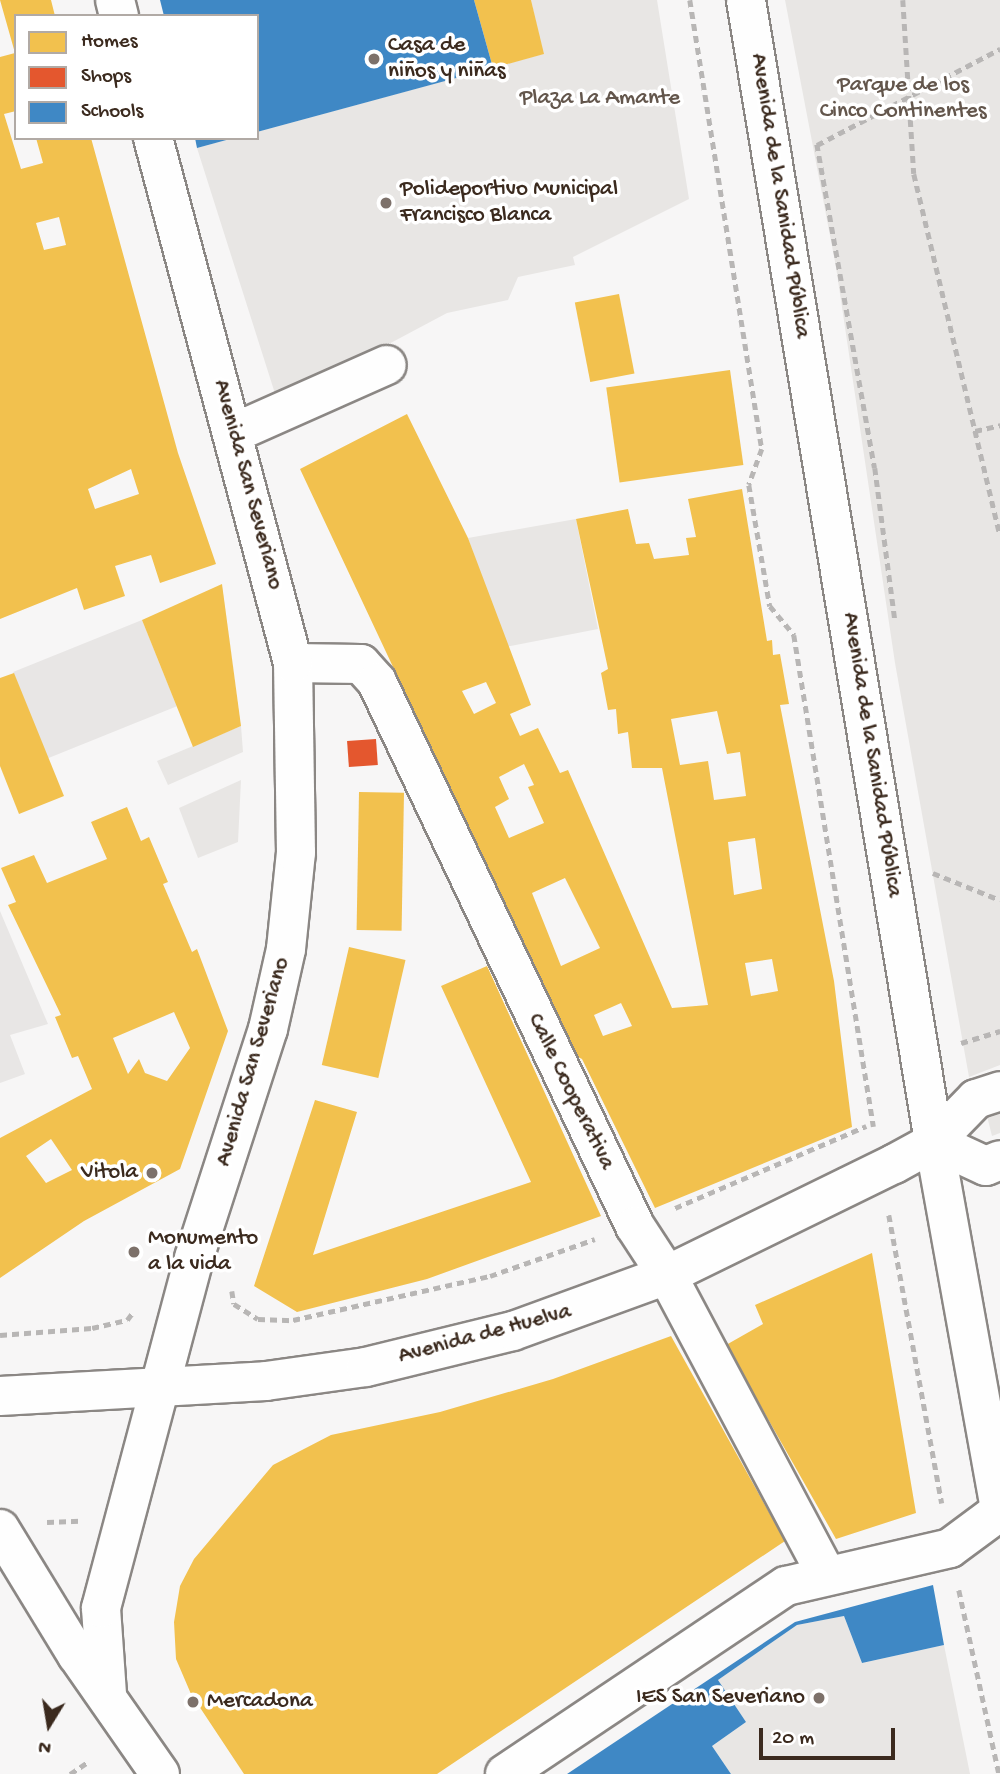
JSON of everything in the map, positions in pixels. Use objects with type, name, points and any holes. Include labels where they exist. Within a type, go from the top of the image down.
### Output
[{"type":"street","name":"Avenida de la Sanidad Pública","points":[[747,0],[934,1142],[1000,1511]]},
{"type":"street","name":"Avenida San Severiano","points":[[107,1694],[100,1647],[101,1608],[158,1387],[268,1029],[286,949],[296,853],[293,663],[234,433],[154,140]]},
{"type":"street","points":[[234,433],[387,365]]},
{"type":"street","name":"Calle Cooperativa","points":[[293,663],[361,664],[377,682],[561,1076],[639,1233],[667,1275],[826,1574]]},
{"type":"street","name":"Avenida de Huelva","points":[[0,1396],[267,1381],[366,1367],[513,1331],[667,1275],[934,1142],[976,1099],[1000,1091]]},
{"type":"street","points":[[934,1142],[986,1166],[1000,1160]]},
{"type":"street","points":[[505,1774],[786,1586],[826,1574],[950,1548],[1000,1511]]},
{"type":"street","points":[[11,1526],[77,1656],[107,1694],[160,1774]]},
{"type":"path","points":[[690,0],[762,449],[749,485],[771,606],[794,635],[880,1170],[950,1548],[999,1774]]},
{"type":"path","points":[[903,0],[914,174],[1000,534]]},
{"type":"path","points":[[817,145],[909,94],[1000,49]]},
{"type":"path","points":[[975,431],[1000,425]]},
{"type":"path","points":[[929,872],[1000,900]]},
{"type":"path","points":[[0,1335],[92,1328],[127,1320],[135,1310]]},
{"type":"path","points":[[11,1526],[88,1520]]},
{"type":"path","points":[[70,1774],[89,1761]]},
{"type":"shaded area","points":[[142,620],[177,706],[48,758],[13,672]]},
{"type":"shaded area","points":[[0,911],[48,1024],[10,1035],[25,1074],[0,1083]]},
{"type":"green space","name":"Polideportivo Municipal Francisco Blanca","points":[[531,0],[657,0],[689,199],[573,257],[575,265],[518,277],[508,300],[447,313],[278,403],[197,148],[226,140],[259,140],[259,131],[543,54]]},
{"type":"green space","name":"Parque de los Cinco Continentes","points":[[785,0],[1000,0],[1000,1065],[969,1077],[895,663],[836,267]]},
{"type":"green space","points":[[576,519],[598,629],[506,647],[468,538]]},
{"type":"green space","points":[[241,726],[243,752],[168,785],[157,761]]},
{"type":"green space","points":[[241,780],[238,842],[198,858],[179,808]]},
{"type":"green space","points":[[1000,1111],[1000,1133],[992,1136],[987,1116]]},
{"type":"green space","name":"IES San Severiano","points":[[844,1616],[862,1663],[944,1645],[970,1774],[731,1774],[712,1746],[746,1722],[718,1680],[797,1625]]},
{"type":"building: Homes","points":[[0,0],[51,0],[54,14],[14,14],[14,49]]},
{"type":"building: Homes","points":[[474,0],[531,0],[544,54],[493,68]]},
{"type":"building: Homes","points":[[14,53],[14,112],[4,114],[21,169],[43,163],[37,140],[92,140],[178,453],[216,564],[160,583],[151,555],[115,566],[125,596],[84,610],[77,588],[0,619],[0,57]],"holes":[[[59,217],[66,245],[44,250],[36,223]],[[131,469],[139,494],[95,509],[88,489]]]},
{"type":"building: Homes","points":[[619,294],[634,374],[590,382],[575,303]]},
{"type":"building: Homes","points":[[730,370],[743,465],[620,482],[606,387]]},
{"type":"building: Homes","points":[[407,414],[468,538],[531,705],[510,714],[520,736],[538,728],[560,773],[568,770],[672,1008],[708,1005],[662,768],[632,768],[628,732],[618,734],[616,709],[608,710],[601,673],[608,669],[576,519],[628,509],[636,544],[649,543],[654,559],[689,555],[686,538],[696,537],[688,499],[742,489],[767,641],[772,640],[773,655],[780,654],[789,704],[780,705],[834,981],[852,1127],[655,1208],[582,1059],[568,1052],[458,823],[465,820],[300,469]],"holes":[[[486,682],[496,703],[474,714],[462,691]],[[717,711],[727,754],[740,752],[746,796],[714,800],[708,761],[680,765],[671,719]],[[524,764],[534,785],[528,787],[544,823],[509,838],[495,807],[509,799],[499,777]],[[755,838],[762,889],[734,895],[728,842]],[[565,878],[600,948],[561,966],[532,893]],[[772,959],[778,991],[751,996],[745,963]],[[621,1003],[632,1026],[603,1036],[594,1015]]]},
{"type":"building: Homes","points":[[222,584],[241,726],[193,747],[142,620]]},
{"type":"building: Homes","points":[[14,673],[64,796],[19,814],[0,766],[0,678]]},
{"type":"building: Homes","points":[[359,792],[404,793],[402,931],[357,930]]},
{"type":"building: Homes","points":[[127,807],[141,841],[149,837],[168,882],[163,884],[192,952],[197,949],[228,1031],[180,1169],[84,1221],[0,1278],[0,1138],[92,1089],[78,1056],[72,1058],[55,1017],[61,1015],[8,905],[16,902],[1,868],[34,855],[47,883],[107,859],[91,822]],"holes":[[[174,1012],[190,1048],[167,1081],[145,1073],[139,1059],[128,1074],[113,1038]],[[51,1139],[72,1170],[46,1183],[26,1156]]]},
{"type":"building: Homes","points":[[349,947],[406,960],[378,1078],[322,1065]]},
{"type":"building: Homes","points":[[487,966],[601,1216],[427,1279],[297,1312],[254,1286],[315,1100],[357,1112],[313,1255],[531,1182],[441,986]]},
{"type":"building: Homes","points":[[872,1253],[916,1513],[836,1539],[726,1345],[763,1324],[755,1305]]},
{"type":"building: Homes","points":[[671,1336],[785,1541],[437,1774],[244,1774],[191,1694],[176,1659],[174,1622],[180,1586],[194,1559],[273,1465],[331,1435],[440,1412],[553,1379]]},
{"type":"building: Shops","points":[[376,739],[378,765],[349,767],[347,741]]},
{"type":"building: Schools","name":"Casa de niños y niñas","points":[[160,0],[474,0],[493,68],[259,131],[259,14],[164,14]]},
{"type":"building: Schools","points":[[195,140],[226,140],[197,148]]},
{"type":"building: Schools","points":[[933,1585],[944,1645],[862,1663],[844,1616],[797,1625],[718,1680],[746,1722],[712,1746],[731,1774],[567,1774],[795,1622]]},
{"type":"place","name":"Casa de niños y niñas","points":[[374,59]]},
{"type":"place","name":"Polideportivo Municipal Francisco Blanca","points":[[386,203]]},
{"type":"place","name":"Vitola","points":[[152,1173]]},
{"type":"place","name":"Monumento a la vida","points":[[134,1252]]},
{"type":"place","name":"IES San Severiano","points":[[819,1698]]},
{"type":"place","name":"Mercadona","points":[[193,1702]]},
{"type":"park label","name":"Plaza La Amante","points":[[600,99]]}]
